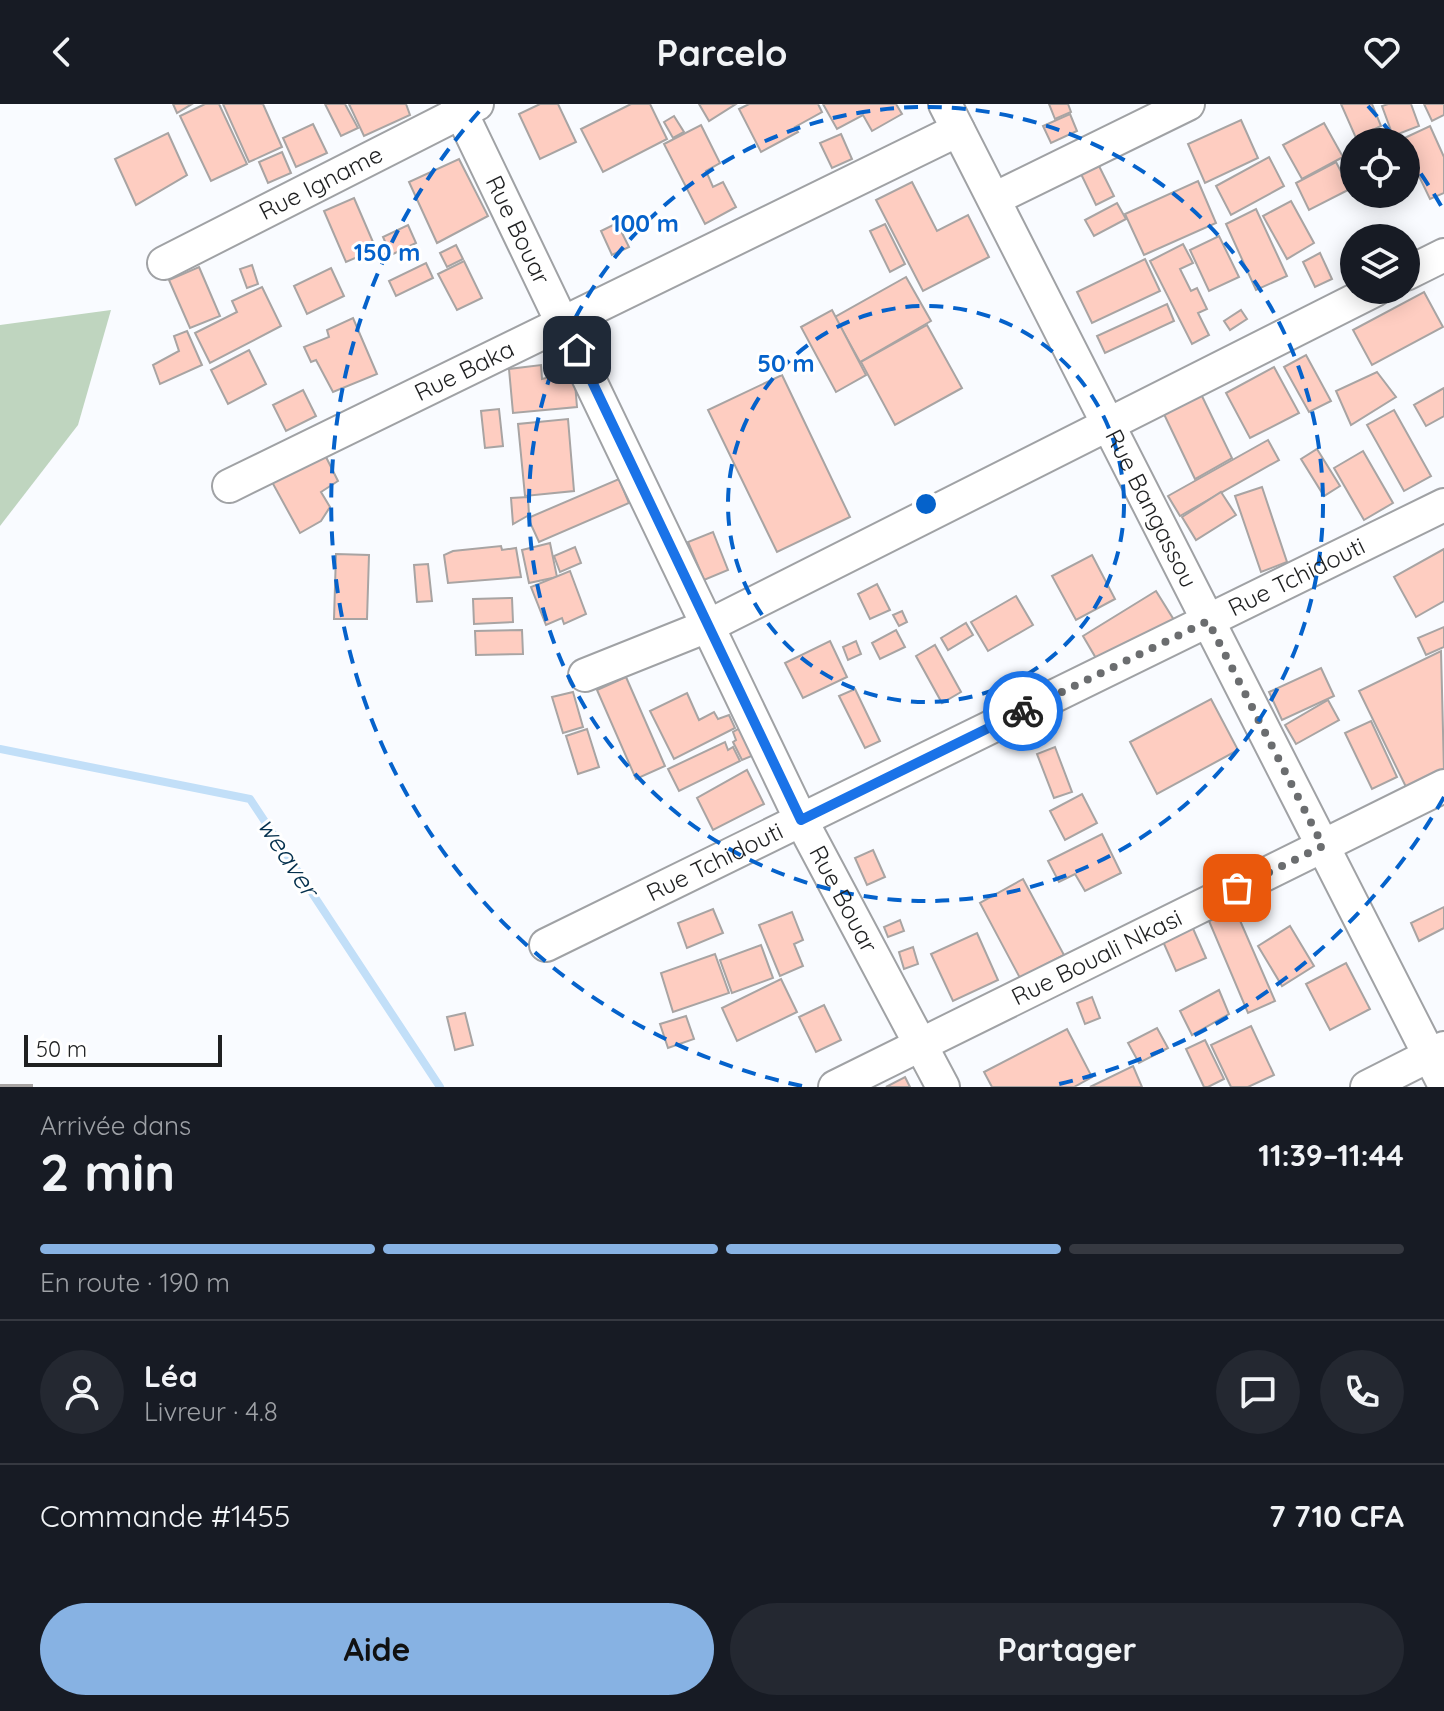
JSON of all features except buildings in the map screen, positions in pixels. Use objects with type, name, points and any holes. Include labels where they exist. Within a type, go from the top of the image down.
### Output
[{"type":"street","points":[[994,199],[1188,104]]},
{"type":"street","name":"Rue Igname","points":[[164,263],[465,107]]},
{"type":"street","name":"Rue Bouar","points":[[465,107],[563,323],[801,820],[943,1087]]},
{"type":"street","name":"Rue Bangassou","points":[[952,117],[1323,846],[1437,1052],[1444,1084]]},
{"type":"street","name":"Rue Baka","points":[[229,486],[563,323],[952,117]]},
{"type":"street","points":[[1420,267],[1444,255]]},
{"type":"street","points":[[585,675],[710,625],[1347,304]]},
{"type":"street","name":"Rue Tchidouti","points":[[546,945],[1444,505]]},
{"type":"street","name":"Rue Bouali Nkasi","points":[[835,1087],[1444,786]]},
{"type":"street","points":[[1367,1087],[1437,1052]]},
{"type":"green space","points":[[111,310],[78,425],[0,526],[0,325]]},
{"type":"waterway","name":"weaver","points":[[0,749],[250,799],[440,1087]]},
{"type":"way so far","points":[[1023,711],[1208,621],[1323,846],[1237,888]]},
{"type":"route","points":[[577,350],[801,820],[1023,711]]}]
